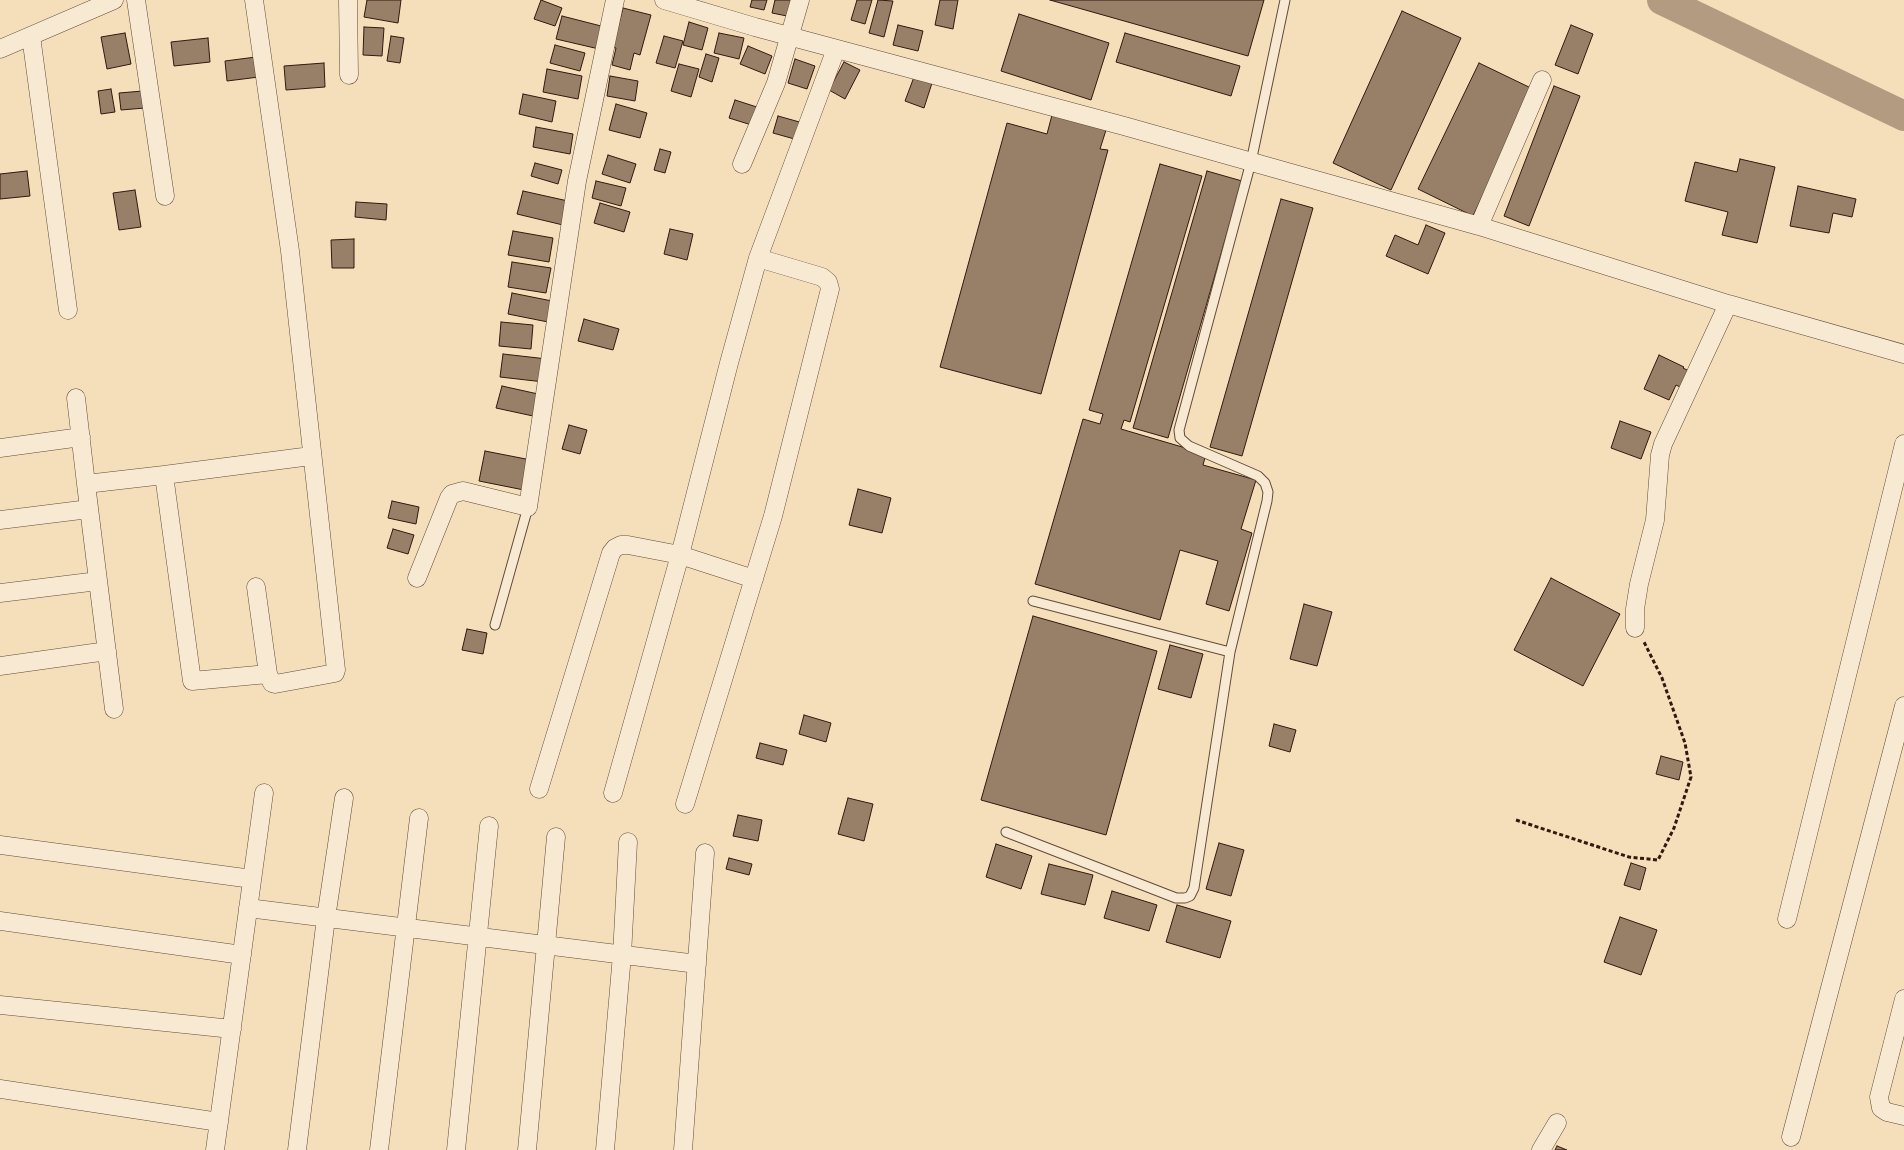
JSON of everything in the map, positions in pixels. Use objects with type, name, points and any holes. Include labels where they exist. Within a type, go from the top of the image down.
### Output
[{"type":"street","points":[[0,49],[114,0]]},
{"type":"street","points":[[136,0],[166,196]]},
{"type":"street","points":[[254,0],[290,251],[335,673],[273,684],[268,674],[256,587]]},
{"type":"street","points":[[348,0],[349,74]]},
{"type":"street","points":[[417,578],[448,498],[452,494],[463,492],[528,507],[577,181],[615,0]]},
{"type":"street","points":[[664,0],[707,6],[789,36],[1480,226],[1728,304],[1904,354]]},
{"type":"street","points":[[742,164],[776,82],[800,0]]},
{"type":"street","points":[[31,36],[68,310]]},
{"type":"street","points":[[613,793],[680,555],[758,258],[836,49]]},
{"type":"street","points":[[1480,226],[1542,80]]},
{"type":"street","points":[[685,804],[773,516],[830,289],[828,282],[822,277],[758,258]]},
{"type":"street","points":[[1635,628],[1638,584],[1656,510],[1660,455],[1683,400],[1728,304]]},
{"type":"street","points":[[76,398],[114,709]]},
{"type":"street","points":[[0,448],[80,437]]},
{"type":"street","points":[[1787,919],[1898,499],[1904,444]]},
{"type":"street","points":[[86,484],[164,476],[312,456]]},
{"type":"street","points":[[164,476],[192,680],[268,674]]},
{"type":"street","points":[[0,520],[90,509]]},
{"type":"street","points":[[538,789],[611,553],[615,548],[621,545],[628,545],[680,555],[754,579]]},
{"type":"street","points":[[0,593],[98,581]]},
{"type":"street","points":[[0,666],[107,651]]},
{"type":"street","points":[[1791,1137],[1904,706]]},
{"type":"street","points":[[215,1150],[264,794]]},
{"type":"street","points":[[297,1150],[326,918],[344,798]]},
{"type":"street","points":[[378,1150],[419,818]]},
{"type":"street","points":[[456,1150],[489,826]]},
{"type":"street","points":[[527,1150],[556,837]]},
{"type":"street","points":[[605,1150],[622,954],[628,842]]},
{"type":"street","points":[[0,845],[252,879]]},
{"type":"street","points":[[683,1150],[705,853]]},
{"type":"street","points":[[248,908],[697,964]]},
{"type":"street","points":[[0,921],[242,955]]},
{"type":"street","points":[[1904,999],[1879,1097],[1882,1108],[1887,1112],[1904,1116]]},
{"type":"street","points":[[0,1005],[232,1029]]},
{"type":"street","points":[[0,1090],[219,1122]]},
{"type":"street","points":[[1541,1150],[1557,1123]]},
{"type":"lane","points":[[1006,832],[1176,898],[1190,896],[1194,888],[1230,652],[1268,501],[1268,492],[1265,484],[1258,476],[1189,446],[1180,438],[1179,430],[1251,162],[1285,0]]},
{"type":"lane","points":[[495,625],[528,507]]},
{"type":"lane","points":[[1033,601],[1230,652]]},
{"type":"path","points":[[1516,820],[1629,857],[1658,860],[1674,828],[1691,777],[1685,743],[1662,678],[1651,652],[1635,628]]},
{"type":"building","points":[[367,0],[401,0],[398,23],[364,17]]},
{"type":"building","points":[[541,0],[562,8],[555,26],[534,19]]},
{"type":"building","points":[[752,0],[767,0],[764,10],[750,7]]},
{"type":"building","points":[[775,0],[791,0],[787,16],[772,13]]},
{"type":"building","points":[[857,0],[872,0],[865,24],[851,20]]},
{"type":"building","points":[[878,0],[893,1],[884,37],[869,33]]},
{"type":"building","points":[[940,0],[958,0],[953,29],[935,25]]},
{"type":"building","points":[[1050,0],[1264,0],[1248,56]]},
{"type":"building","points":[[623,8],[651,15],[640,55],[634,53],[630,70],[612,65],[616,48],[613,47]]},
{"type":"building","points":[[1402,11],[1461,38],[1391,190],[1333,163]]},
{"type":"building","points":[[1019,14],[1109,43],[1091,100],[1001,71]]},
{"type":"building","points":[[562,16],[605,27],[599,49],[556,39]]},
{"type":"building","points":[[689,22],[708,28],[702,50],[683,45]]},
{"type":"building","points":[[898,25],[923,31],[918,51],[893,45]]},
{"type":"building","points":[[1571,25],[1593,34],[1578,74],[1555,65]]},
{"type":"building","points":[[364,27],[384,28],[382,56],[363,55]]},
{"type":"building","points":[[125,33],[131,64],[107,69],[101,37]]},
{"type":"building","points":[[719,33],[744,38],[739,59],[714,53]]},
{"type":"building","points":[[1125,33],[1240,66],[1231,96],[1116,62]]},
{"type":"building","points":[[391,36],[404,38],[400,63],[387,61]]},
{"type":"building","points":[[664,36],[683,41],[675,68],[656,63]]},
{"type":"building","points":[[208,38],[210,62],[174,66],[171,42]]},
{"type":"building","points":[[555,45],[585,53],[580,71],[550,63]]},
{"type":"building","points":[[748,46],[772,56],[765,74],[740,64]]},
{"type":"building","points":[[706,54],[719,58],[712,82],[699,77]]},
{"type":"building","points":[[256,57],[259,77],[227,81],[225,61]]},
{"type":"building","points":[[795,59],[815,66],[807,89],[788,83]]},
{"type":"building","points":[[844,62],[860,70],[845,99],[829,90]]},
{"type":"building","points":[[324,63],[325,87],[286,90],[284,66]]},
{"type":"building","points":[[1479,63],[1533,89],[1473,216],[1418,189]]},
{"type":"building","points":[[679,64],[699,69],[691,97],[671,91]]},
{"type":"building","points":[[547,69],[582,76],[578,99],[543,92]]},
{"type":"building","points":[[610,76],[638,81],[635,101],[607,96]]},
{"type":"building","points":[[914,77],[932,83],[924,108],[905,101]]},
{"type":"building","points":[[1554,86],[1580,96],[1529,226],[1504,216]]},
{"type":"building","points":[[111,89],[115,112],[101,114],[98,91]]},
{"type":"building","points":[[143,91],[145,108],[121,110],[119,93]]},
{"type":"building","points":[[523,94],[556,101],[552,122],[519,114]]},
{"type":"building","points":[[735,100],[763,109],[758,127],[729,118]]},
{"type":"building","points":[[616,104],[647,113],[640,138],[609,130]]},
{"type":"building","points":[[1052,115],[1106,130],[1100,149],[1108,150],[1041,394],[940,367],[1007,123],[1047,134]]},
{"type":"building","points":[[778,116],[803,123],[798,140],[773,133]]},
{"type":"building","points":[[536,127],[573,134],[570,154],[533,147]]},
{"type":"building","points":[[660,149],[671,152],[665,173],[654,170]]},
{"type":"building","points":[[608,155],[636,164],[630,183],[602,174]]},
{"type":"building","points":[[1740,159],[1775,167],[1757,243],[1722,235],[1728,212],[1685,201],[1695,162],[1737,172]]},
{"type":"building","points":[[535,163],[562,170],[558,184],[531,176]]},
{"type":"building","points":[[1160,164],[1202,176],[1130,422],[1124,420],[1121,429],[1206,454],[1203,465],[1256,480],[1241,529],[1252,533],[1229,611],[1206,604],[1218,561],[1180,550],[1160,620],[1035,584],[1083,419],[1100,424],[1103,414],[1089,410]]},
{"type":"building","points":[[27,171],[30,196],[0,199],[0,174]]},
{"type":"building","points":[[1207,171],[1242,181],[1168,438],[1133,428]]},
{"type":"building","points":[[596,181],[626,188],[621,206],[592,198]]},
{"type":"building","points":[[1798,186],[1856,199],[1852,217],[1833,213],[1829,233],[1790,226]]},
{"type":"building","points":[[135,190],[141,227],[119,230],[113,193]]},
{"type":"building","points":[[523,191],[568,201],[563,225],[517,214]]},
{"type":"building","points":[[1281,199],[1313,208],[1242,456],[1210,447]]},
{"type":"building","points":[[356,202],[387,204],[386,220],[355,217]]},
{"type":"building","points":[[600,203],[630,212],[624,232],[594,223]]},
{"type":"building","points":[[1426,225],[1445,233],[1428,274],[1386,256],[1395,235],[1418,245]]},
{"type":"building","points":[[670,229],[693,234],[687,260],[664,254]]},
{"type":"building","points":[[513,231],[553,238],[549,262],[508,255]]},
{"type":"building","points":[[354,239],[354,268],[332,268],[331,240]]},
{"type":"building","points":[[512,262],[551,268],[546,293],[508,287]]},
{"type":"building","points":[[512,293],[552,301],[548,322],[508,314]]},
{"type":"building","points":[[584,319],[619,329],[613,350],[578,341]]},
{"type":"building","points":[[501,322],[533,325],[531,349],[499,346]]},
{"type":"building","points":[[503,354],[547,359],[544,382],[500,377]]},
{"type":"building","points":[[1659,355],[1689,371],[1682,388],[1676,385],[1669,400],[1644,389]]},
{"type":"building","points":[[502,386],[538,394],[533,416],[496,408]]},
{"type":"building","points":[[1620,421],[1651,432],[1641,459],[1611,448]]},
{"type":"building","points":[[569,425],[587,430],[580,454],[562,449]]},
{"type":"building","points":[[485,451],[531,460],[524,490],[479,481]]},
{"type":"building","points":[[858,489],[891,498],[882,533],[849,525]]},
{"type":"building","points":[[392,501],[419,507],[416,524],[388,518]]},
{"type":"building","points":[[393,529],[414,535],[408,554],[387,548]]},
{"type":"building","points":[[1551,578],[1620,614],[1583,686],[1514,650]]},
{"type":"building","points":[[1304,604],[1332,612],[1317,666],[1290,659]]},
{"type":"building","points":[[1033,616],[1157,651],[1106,835],[981,800]]},
{"type":"building","points":[[467,629],[487,633],[483,654],[462,650]]},
{"type":"building","points":[[1170,645],[1203,654],[1191,698],[1158,689]]},
{"type":"building","points":[[804,715],[831,723],[826,742],[799,734]]},
{"type":"building","points":[[1274,724],[1296,730],[1290,752],[1269,746]]},
{"type":"building","points":[[760,743],[787,750],[783,765],[756,758]]},
{"type":"building","points":[[1661,756],[1683,762],[1679,780],[1656,774]]},
{"type":"building","points":[[848,798],[873,804],[864,841],[838,834]]},
{"type":"building","points":[[738,815],[762,820],[758,841],[733,836]]},
{"type":"building","points":[[1219,843],[1244,850],[1231,896],[1206,889]]},
{"type":"building","points":[[996,844],[1032,856],[1021,889],[986,877]]},
{"type":"building","points":[[729,858],[752,864],[749,875],[726,869]]},
{"type":"building","points":[[1631,863],[1646,868],[1640,890],[1624,885]]},
{"type":"building","points":[[1049,864],[1093,875],[1085,905],[1041,894]]},
{"type":"building","points":[[1112,891],[1157,905],[1149,931],[1104,918]]},
{"type":"building","points":[[1177,905],[1231,921],[1220,958],[1166,942]]},
{"type":"building","points":[[1620,917],[1657,930],[1641,975],[1604,962]]},
{"type":"building","points":[[1557,1146],[1567,1150],[1555,1150]]},
{"type":"waterway","points":[[1662,0],[1904,116]]}]
